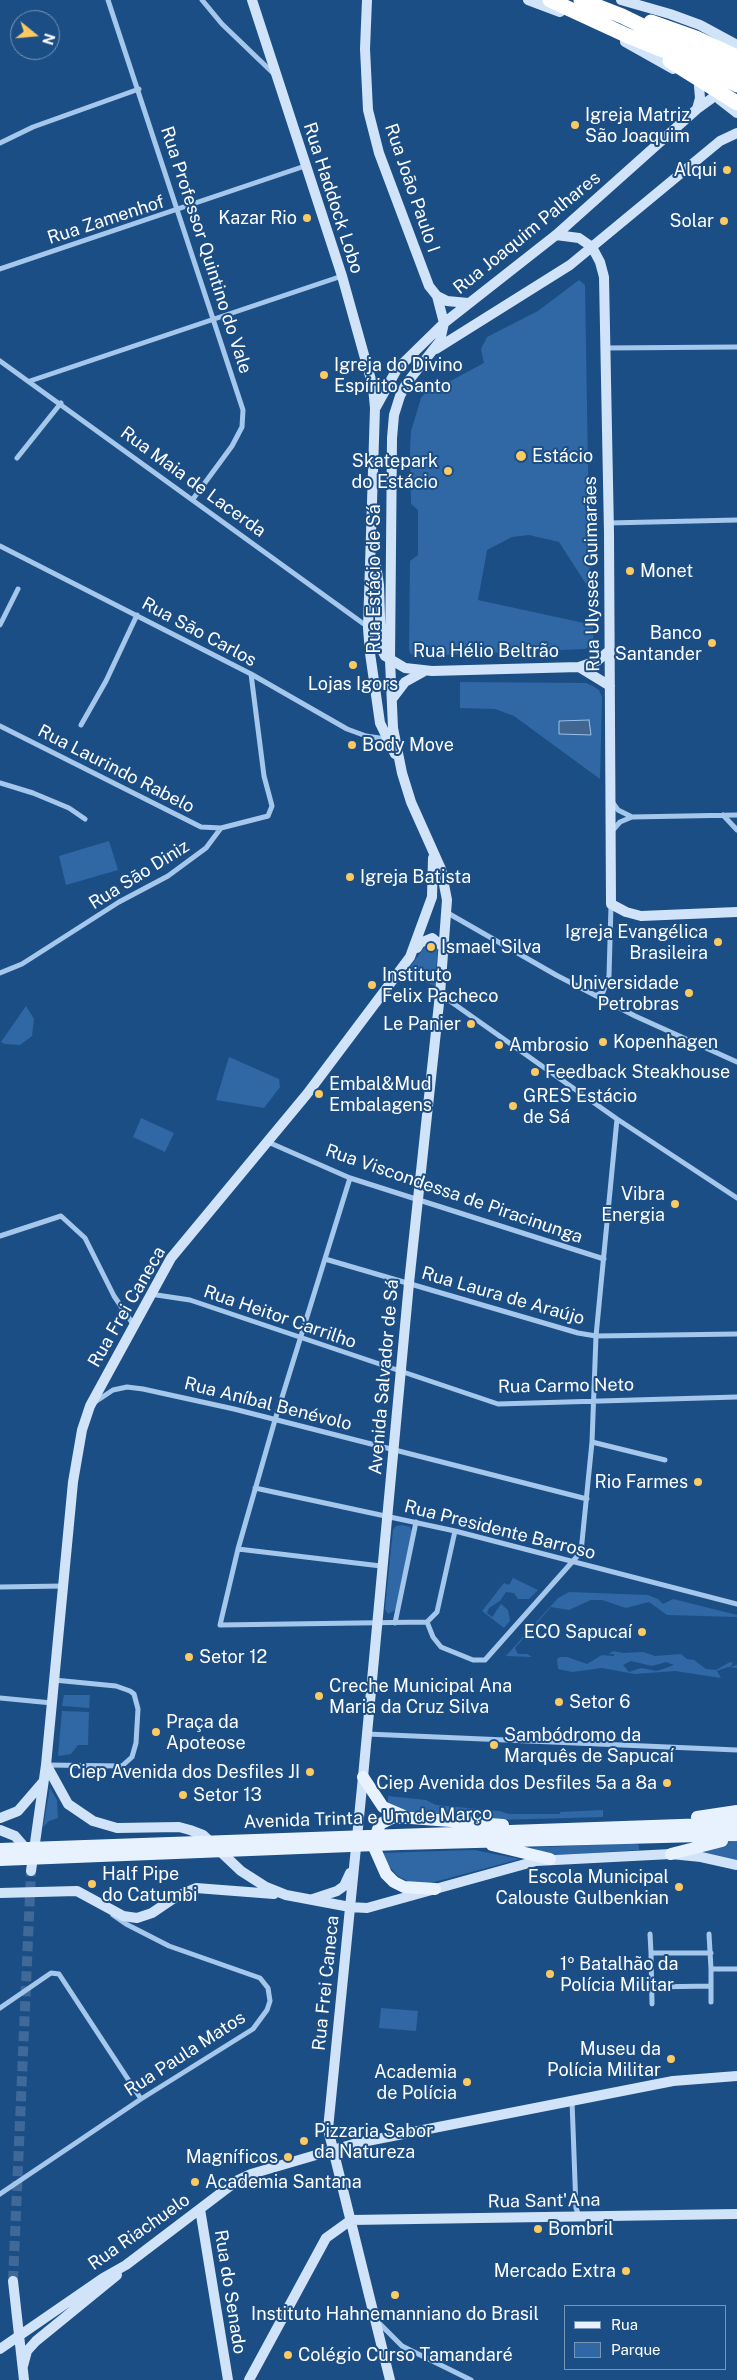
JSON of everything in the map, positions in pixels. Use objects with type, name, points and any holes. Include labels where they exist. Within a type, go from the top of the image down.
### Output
[{"type":"highway","points":[[550,0],[628,36],[698,64],[737,85]]},
{"type":"highway","points":[[572,6],[676,30],[737,57]]},
{"type":"highway","points":[[622,16],[737,72]]},
{"type":"highway","points":[[628,36],[737,102]]},
{"type":"highway","points":[[648,47],[737,102]]},
{"type":"main road","name":"Rua Haddock Lobo","points":[[252,0],[342,276],[370,370],[375,408]]},
{"type":"main road","name":"Rua João Paulo I","points":[[367,0],[365,49],[368,110],[379,153],[430,286],[438,296],[444,323]]},
{"type":"main road","points":[[528,0],[572,6],[648,47],[737,113]]},
{"type":"main road","points":[[621,0],[652,8],[700,25],[737,45]]},
{"type":"main road","points":[[648,47],[656,37],[657,28],[652,8]]},
{"type":"main road","points":[[670,14],[737,63]]},
{"type":"main road","points":[[697,109],[700,98],[699,86]]},
{"type":"main road","name":"Rua Joaquim Palhares","points":[[375,408],[397,370],[444,323],[556,236],[697,109],[714,96]]},
{"type":"main road","points":[[433,351],[570,265],[720,141],[737,133]]},
{"type":"main road","points":[[556,236],[579,238],[592,247]]},
{"type":"main road","name":"Rua Ulysses Guimarães","points":[[592,247],[600,262],[604,277],[609,523],[611,904]]},
{"type":"main road","points":[[438,296],[447,302],[468,303]]},
{"type":"main road","points":[[433,351],[442,335],[444,323]]},
{"type":"main road","name":"Rua Estácio de Sá","points":[[433,351],[406,384],[394,415],[390,660],[393,728],[398,759],[411,802],[433,852]]},
{"type":"main road","name":"Rua Estácio de Sá","points":[[375,408],[368,628],[374,692],[380,723],[386,739],[398,759]]},
{"type":"main road","points":[[372,547],[379,585],[381,648],[390,660]]},
{"type":"main road","name":"Rua Hélio Beltrão","points":[[390,660],[405,668],[427,671],[579,667],[597,661],[610,650]]},
{"type":"main road","points":[[579,667],[610,686]]},
{"type":"main road","points":[[392,699],[404,682],[427,671]]},
{"type":"main road","name":"Avenida Salvador de Sá","points":[[350,1907],[400,1372],[440,994],[446,911],[445,879],[433,852]]},
{"type":"main road","name":"Rua Frei Caneca","points":[[0,1830],[15,1836],[25,1845],[32,1868],[46,1765],[73,1482],[82,1430],[90,1406],[133,1324],[171,1258],[307,1094],[410,957],[432,897],[433,852]]},
{"type":"main road","points":[[611,904],[626,912],[641,916],[737,912]]},
{"type":"main road","points":[[410,957],[425,940],[432,938],[442,946]]},
{"type":"main road","name":"Rua Frei Caneca","points":[[46,1765],[68,1804],[93,1821],[117,1828],[179,1827],[190,1830],[203,1835],[247,1875],[266,1887],[286,1895],[350,1907],[328,2129],[390,2380]]},
{"type":"main road","points":[[363,1777],[383,1807],[411,1818]]},
{"type":"main road","points":[[0,1818],[18,1811],[44,1781]]},
{"type":"main road","points":[[645,1825],[737,1811]]},
{"type":"main road","points":[[434,1889],[404,1887],[394,1882],[386,1874],[377,1856],[374,1840],[380,1824],[392,1818],[411,1818],[541,1830]]},
{"type":"main road","name":"Avenida Trinta e Um de Março","points":[[0,1849],[407,1833],[479,1833],[645,1825],[737,1823]]},
{"type":"main road","points":[[671,1854],[737,1837]]},
{"type":"main road","name":"Avenida Trinta e Um de Março","points":[[0,1860],[398,1844],[737,1837]]},
{"type":"main road","points":[[478,1842],[550,1859]]},
{"type":"main road","points":[[350,1907],[367,1908],[517,1865],[550,1859],[671,1854],[700,1857],[737,1865]]},
{"type":"main road","points":[[307,1900],[337,1891],[344,1886],[354,1866]]},
{"type":"main road","points":[[0,1893],[77,1891],[123,1916],[142,1917],[159,1909],[177,1896],[196,1888],[286,1895]]},
{"type":"main road","name":"Rua Riachuelo","points":[[0,2349],[103,2278],[126,2265],[238,2180],[251,2174],[332,2149],[572,2100],[673,2081],[737,2076]]},
{"type":"main road","name":"Rua do Senado","points":[[200,2209],[228,2380]]},
{"type":"main road","name":"Rua Sant'Ana","points":[[351,2220],[368,2218],[737,2214]]},
{"type":"main road","points":[[249,2380],[326,2238],[351,2220]]},
{"type":"main road","points":[[23,2366],[27,2351],[36,2341],[109,2283],[126,2265]]},
{"type":"main road","points":[[13,2280],[24,2380]]},
{"type":"street","name":"Rua Professor Quintino do Vale","points":[[108,0],[139,88],[243,410],[242,427],[232,446],[192,499]]},
{"type":"street","points":[[202,0],[222,24],[278,78]]},
{"type":"street","points":[[0,143],[34,127],[139,88]]},
{"type":"street","name":"Rua Zamenhof","points":[[0,269],[178,211],[305,166]]},
{"type":"street","points":[[30,380],[342,276]]},
{"type":"street","points":[[606,348],[737,347]]},
{"type":"street","name":"Rua Maia de Lacerda","points":[[0,360],[368,628]]},
{"type":"street","points":[[17,458],[61,403]]},
{"type":"street","points":[[609,523],[737,520]]},
{"type":"street","name":"Rua São Carlos","points":[[0,546],[251,674],[347,729],[366,736],[386,739]]},
{"type":"street","points":[[0,625],[18,588]]},
{"type":"street","points":[[81,724],[120,654],[138,615]]},
{"type":"street","points":[[221,828],[264,818],[268,816],[272,806],[264,776],[251,674]]},
{"type":"street","name":"Rua Laurindo Rabelo","points":[[0,726],[201,827],[221,828]]},
{"type":"street","points":[[0,783],[33,793],[69,808],[85,819]]},
{"type":"street","points":[[611,796],[614,806],[632,817]]},
{"type":"street","points":[[723,815],[737,830]]},
{"type":"street","points":[[611,835],[614,828],[620,822],[632,817],[737,815]]},
{"type":"street","name":"Rua São Diniz","points":[[0,973],[22,964],[119,902],[176,870],[206,848],[221,828]]},
{"type":"street","points":[[597,995],[603,992],[609,976],[611,904]]},
{"type":"street","points":[[446,911],[556,975],[635,1016],[735,1059]]},
{"type":"street","points":[[440,994],[617,1119],[736,1199]]},
{"type":"street","points":[[427,1622],[436,1642],[441,1647],[473,1660],[485,1660],[573,1561],[582,1548],[592,1442],[596,1336],[617,1119]]},
{"type":"street","name":"Rua Viscondessa de Piracinunga","points":[[268,1142],[350,1178],[604,1259]]},
{"type":"street","points":[[350,1178],[298,1339],[238,1549],[220,1626],[427,1622],[437,1612],[455,1531]]},
{"type":"street","points":[[0,1236],[61,1216],[86,1238],[114,1296],[133,1324]]},
{"type":"street","name":"Rua Laura de Araújo","points":[[325,1259],[578,1333],[596,1336],[737,1334]]},
{"type":"street","name":"Rua Heitor Carrilho","points":[[150,1294],[190,1300],[298,1339],[400,1372]]},
{"type":"street","name":"Rua Carmo Neto","points":[[400,1372],[498,1404],[737,1397]]},
{"type":"street","name":"Rua Aníbal Benévolo","points":[[90,1406],[105,1394],[127,1387],[234,1409],[587,1499]]},
{"type":"street","points":[[592,1442],[665,1460]]},
{"type":"street","name":"Rua Presidente Barroso","points":[[255,1488],[455,1531],[737,1604]]},
{"type":"street","points":[[395,1623],[416,1522]]},
{"type":"street","points":[[238,1549],[382,1566]]},
{"type":"street","points":[[0,1586],[64,1586]]},
{"type":"street","points":[[46,1765],[122,1766],[132,1757],[136,1743],[138,1710],[134,1694],[116,1686],[54,1680]]},
{"type":"street","points":[[0,1698],[52,1703]]},
{"type":"street","points":[[367,1734],[737,1750]]},
{"type":"street","name":"Rua Paula Matos","points":[[0,2194],[141,2099],[253,2029],[267,2010],[270,2001],[268,1988],[260,1978],[169,1946],[115,1917],[106,1907]]},
{"type":"street","points":[[138,1930],[137,1925],[142,1917]]},
{"type":"street","points":[[650,1934],[652,2004]]},
{"type":"street","points":[[710,1934],[711,2002]]},
{"type":"street","points":[[651,1954],[710,1953]]},
{"type":"street","points":[[711,1969],[737,1969]]},
{"type":"street","points":[[0,2008],[51,1974],[59,1974],[141,2099]]},
{"type":"street","points":[[651,1987],[711,1986]]},
{"type":"street","points":[[572,2100],[576,2208],[579,2217]]},
{"type":"street","points":[[376,2319],[402,2346],[471,2380]]},
{"type":"green space","points":[[579,280],[585,285],[590,590],[559,542],[529,535],[512,537],[487,550],[478,600],[593,625],[593,639],[590,646],[585,649],[414,656],[410,653],[409,648],[410,561],[418,555],[418,510],[411,504],[410,450],[411,431],[421,398],[430,387],[443,385],[484,363],[481,349],[487,337],[538,311]]},
{"type":"green space","points":[[460,682],[586,683],[599,690],[602,697],[600,779],[514,716],[495,709],[460,708]]},
{"type":"green space","points":[[109,841],[118,870],[66,885],[59,856]]},
{"type":"green space","points":[[429,941],[438,946],[435,986],[405,974]]},
{"type":"green space","points":[[26,1006],[34,1019],[32,1036],[20,1045],[1,1042]]},
{"type":"green space","points":[[229,1057],[279,1079],[280,1087],[264,1108],[216,1100]]},
{"type":"green space","points":[[141,1118],[174,1133],[165,1152],[133,1137]]},
{"type":"green space","points":[[396,1526],[410,1527],[413,1533],[395,1610],[388,1614],[385,1609],[393,1530]]},
{"type":"green space","points":[[513,1578],[538,1590],[529,1599],[518,1599],[514,1593],[506,1592],[500,1601],[489,1608],[487,1613],[492,1617],[501,1604],[508,1610],[510,1621],[504,1628],[482,1611],[504,1583],[509,1585]]},
{"type":"green space","points":[[569,1592],[648,1595],[658,1599],[663,1604],[673,1599],[737,1615],[737,1617],[667,1615],[649,1602],[626,1608],[602,1600],[591,1600],[569,1610],[551,1607],[515,1648],[518,1654],[527,1654],[532,1657],[506,1656],[558,1598]]},
{"type":"green space","points":[[613,1651],[623,1653],[643,1652],[655,1656],[681,1654],[687,1659],[694,1660],[706,1669],[716,1670],[730,1662],[733,1663],[730,1667],[737,1665],[737,1668],[728,1667],[717,1671],[721,1678],[675,1671],[635,1674],[602,1668],[572,1672],[558,1669],[557,1659],[560,1657],[567,1657],[587,1664],[602,1655],[614,1656],[614,1654],[609,1654]],"holes":[[[631,1661],[652,1666],[666,1662],[674,1665],[657,1671],[641,1668],[629,1672],[623,1665]]]},
{"type":"green space","points":[[64,1695],[90,1695],[89,1708],[62,1706]]},
{"type":"green space","points":[[62,1711],[89,1712],[88,1745],[78,1745],[71,1754],[58,1756]]},
{"type":"green space","points":[[50,1788],[57,1800],[58,1818],[49,1821],[43,1827]]},
{"type":"green space","points":[[388,1796],[426,1800],[436,1805],[499,1811],[509,1814],[560,1814],[560,1812],[603,1810],[603,1817],[495,1820],[409,1813],[388,1803]]},
{"type":"green space","points":[[734,1841],[737,1841],[737,1860],[697,1851]]},
{"type":"green space","points":[[633,1843],[639,1845],[639,1850],[556,1855],[522,1848]]},
{"type":"green space","points":[[474,1850],[520,1859],[423,1885],[411,1883],[398,1876],[387,1864],[382,1853]]},
{"type":"green space","points":[[381,2008],[418,2011],[416,2031],[379,2028]]},
{"type":"shaded area","points":[[589,720],[591,735],[559,734],[559,721]]},
{"type":"tunnel","points":[[13,2281],[31,1871]]},
{"type":"place","name":"Igreja Matriz São Joaquim","points":[[575,125]]},
{"type":"place","name":"Alqui","points":[[727,170]]},
{"type":"place","name":"Kazar Rio","points":[[307,218]]},
{"type":"place","name":"Solar","points":[[724,221]]},
{"type":"place","name":"Igreja do Divino Espírito Santo","points":[[324,375]]},
{"type":"place","name":"Estácio","points":[[521,456]]},
{"type":"place","name":"Skatepark do Estácio","points":[[448,471]]},
{"type":"place","name":"Monet","points":[[630,571]]},
{"type":"place","name":"Banco Santander","points":[[712,643]]},
{"type":"place","name":"Lojas Igors","points":[[353,665]]},
{"type":"place","name":"Body Move","points":[[352,745]]},
{"type":"place","name":"Igreja Batista","points":[[350,877]]},
{"type":"place","name":"Igreja Evangélica Brasileira","points":[[718,942]]},
{"type":"place","name":"Ismael Silva","points":[[431,947]]},
{"type":"place","name":"Instituto Felix Pacheco","points":[[372,985]]},
{"type":"place","name":"Universidade Petrobras","points":[[689,993]]},
{"type":"place","name":"Le Panier","points":[[471,1024]]},
{"type":"place","name":"Kopenhagen","points":[[603,1042]]},
{"type":"place","name":"Ambrosio","points":[[499,1045]]},
{"type":"place","name":"Feedback Steakhouse","points":[[535,1072]]},
{"type":"place","name":"Embal&Mud Embalagens","points":[[319,1094]]},
{"type":"place","name":"GRES Estácio de Sá","points":[[513,1106]]},
{"type":"place","name":"Vibra Energia","points":[[675,1204]]},
{"type":"place","name":"Rio Farmes","points":[[698,1482]]},
{"type":"place","name":"ECO Sapucaí","points":[[642,1632]]},
{"type":"place","name":"Setor 12","points":[[189,1657]]},
{"type":"place","name":"Creche Municipal Ana Maria da Cruz Silva","points":[[319,1696]]},
{"type":"place","name":"Setor 6","points":[[559,1702]]},
{"type":"place","name":"Praça da Apoteose","points":[[156,1732]]},
{"type":"place","name":"Sambódromo da Marquês de Sapucaí","points":[[494,1745]]},
{"type":"place","name":"Ciep Avenida dos Desfiles JI","points":[[310,1772]]},
{"type":"place","name":"Ciep Avenida dos Desfiles 5a a 8a","points":[[667,1783]]},
{"type":"place","name":"Setor 13","points":[[183,1795]]},
{"type":"place","name":"Half Pipe do Catumbi","points":[[92,1884]]},
{"type":"place","name":"Escola Municipal Calouste Gulbenkian","points":[[679,1887]]},
{"type":"place","name":"1º Batalhão da Polícia Militar","points":[[550,1974]]},
{"type":"place","name":"Museu da Polícia Militar","points":[[671,2059]]},
{"type":"place","name":"Academia de Polícia","points":[[467,2082]]},
{"type":"place","name":"Pizzaria Sabor da Natureza","points":[[304,2141]]},
{"type":"place","name":"Magníficos","points":[[288,2157]]},
{"type":"place","name":"Academia Santana","points":[[195,2182]]},
{"type":"place","name":"Bombril","points":[[538,2229]]},
{"type":"place","name":"Mercado Extra","points":[[626,2271]]},
{"type":"place","name":"Instituto Hahnemanniano do Brasil","points":[[395,2295]]},
{"type":"place","name":"Colégio Curso Tamandaré","points":[[288,2355]]}]
